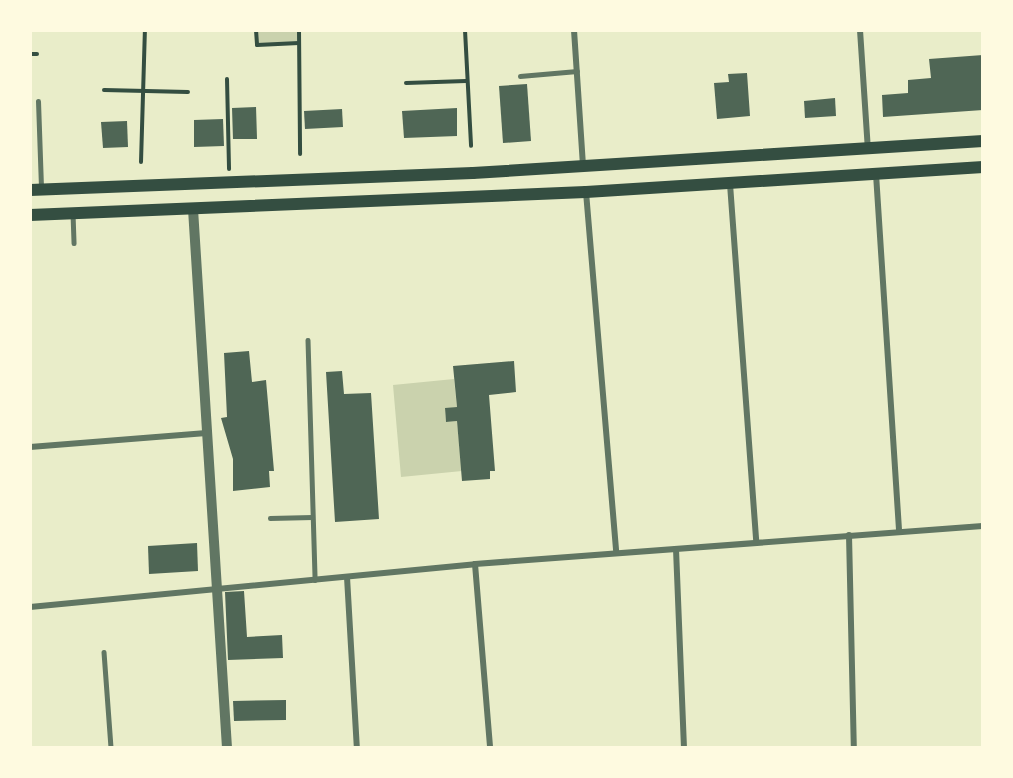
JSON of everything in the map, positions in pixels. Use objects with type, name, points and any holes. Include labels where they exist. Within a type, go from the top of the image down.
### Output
[{"type":"main road","points":[[35,190],[584,167],[983,141]]},
{"type":"main road","points":[[30,215],[586,192],[983,167]]},
{"type":"street","points":[[574,30],[584,167]]},
{"type":"street","points":[[860,30],[868,149]]},
{"type":"street","points":[[35,190],[38,101]]},
{"type":"street","points":[[876,174],[899,531]]},
{"type":"street","points":[[730,184],[756,540]]},
{"type":"street","points":[[586,192],[616,552]]},
{"type":"street","points":[[193,209],[227,748]]},
{"type":"street","points":[[30,447],[206,433]]},
{"type":"street","points":[[30,607],[475,564],[676,549],[756,540],[983,526]]},
{"type":"street","points":[[849,535],[855,748]]},
{"type":"street","points":[[676,549],[684,748]]},
{"type":"street","points":[[475,564],[490,748]]},
{"type":"street","points":[[347,576],[357,748]]},
{"type":"lane","points":[[520,76],[577,71]]},
{"type":"lane","points":[[73,213],[74,243]]},
{"type":"lane","points":[[308,340],[315,580]]},
{"type":"lane","points":[[270,518],[312,517]]},
{"type":"lane","points":[[104,652],[111,748]]},
{"type":"path","points":[[141,162],[145,30]]},
{"type":"path","points":[[256,30],[257,45],[299,43]]},
{"type":"path","points":[[299,30],[300,154]]},
{"type":"path","points":[[465,30],[471,146]]},
{"type":"path","points":[[30,54],[37,54]]},
{"type":"path","points":[[227,79],[230,182]]},
{"type":"path","points":[[406,83],[466,81]]},
{"type":"path","points":[[104,90],[189,92]]},
{"type":"green space","points":[[256,30],[299,30],[299,43],[257,45]]},
{"type":"green space","points":[[454,379],[457,407],[445,409],[446,422],[457,421],[462,471],[401,477],[393,385]]},
{"type":"building","points":[[983,55],[983,110],[883,117],[882,95],[908,93],[908,80],[931,78],[929,59]]},
{"type":"building","points":[[747,73],[750,116],[717,119],[714,83],[729,82],[728,74]]},
{"type":"building","points":[[527,84],[531,141],[503,143],[499,86]]},
{"type":"building","points":[[835,98],[836,116],[805,118],[804,101]]},
{"type":"building","points":[[256,107],[257,139],[233,139],[232,108]]},
{"type":"building","points":[[457,108],[457,136],[404,138],[402,111]]},
{"type":"building","points":[[342,109],[343,127],[305,129],[304,111]]},
{"type":"building","points":[[223,119],[224,146],[194,147],[194,120]]},
{"type":"building","points":[[127,121],[128,147],[103,148],[101,122]]},
{"type":"building","points":[[249,351],[252,382],[266,380],[274,471],[269,471],[270,487],[233,491],[233,459],[221,418],[227,417],[224,353]]},
{"type":"building","points":[[514,361],[516,392],[489,395],[495,471],[490,471],[490,479],[462,481],[457,421],[446,422],[445,408],[457,407],[453,366]]},
{"type":"building","points":[[342,371],[344,394],[371,393],[379,519],[335,522],[326,372]]},
{"type":"building","points":[[197,543],[198,571],[149,574],[148,546]]},
{"type":"building","points":[[244,591],[247,637],[282,635],[283,658],[228,660],[225,592]]},
{"type":"building","points":[[286,700],[286,720],[234,721],[233,701]]}]
